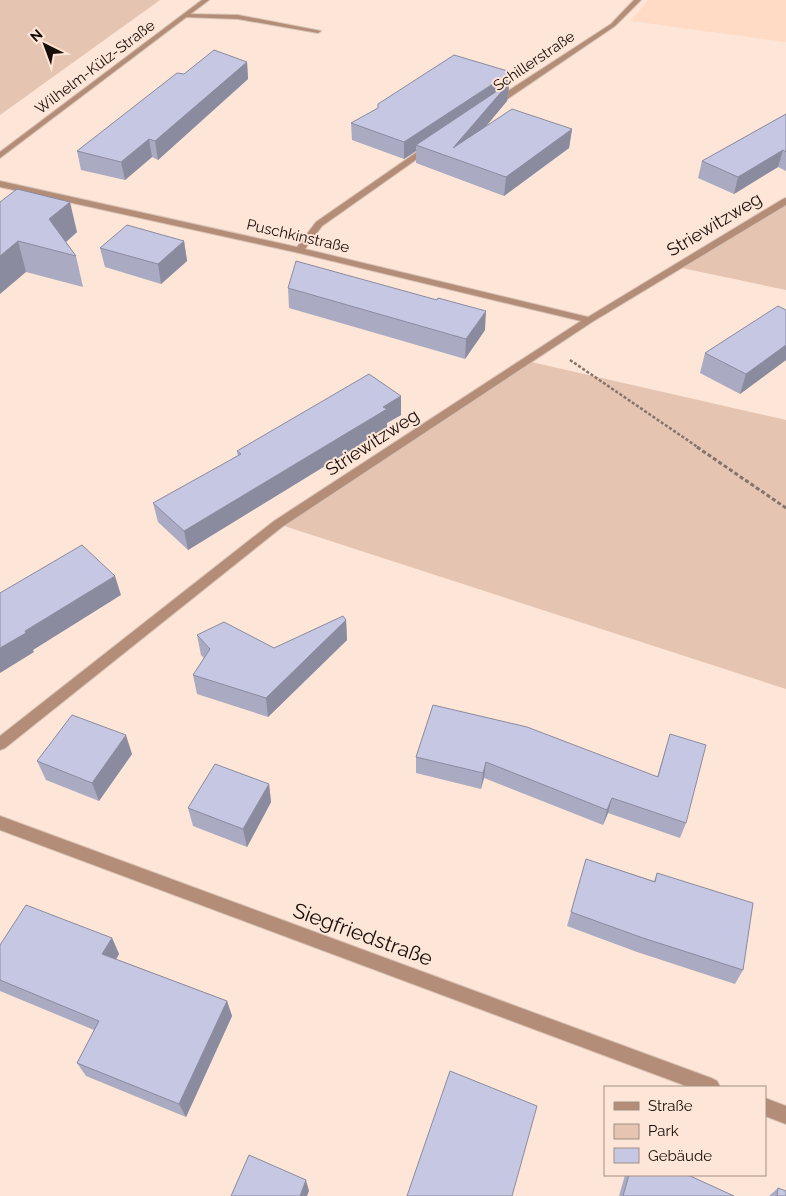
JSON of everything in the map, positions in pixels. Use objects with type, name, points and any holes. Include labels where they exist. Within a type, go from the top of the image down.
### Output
[{"type":"street","name":"Wilhelm-Külz-Straße","points":[[0,156],[206,0]]},
{"type":"street","name":"Schillerstraße","points":[[482,111],[613,25],[638,0]]},
{"type":"street","points":[[186,16],[238,18],[318,30]]},
{"type":"street","points":[[299,250],[318,224],[442,139]]},
{"type":"street","name":"Puschkinstraße","points":[[0,184],[299,250],[589,320]]},
{"type":"street","name":"Striewitzweg","points":[[0,744],[278,524],[589,320],[786,201]]},
{"type":"street","name":"Siegfriedstraße","points":[[0,822],[707,1086]]},
{"type":"street","points":[[766,1108],[786,1115]]},
{"type":"path","points":[[550,346],[786,508]]},
{"type":"shaded area","points":[[648,0],[786,0],[786,42],[631,21]]},
{"type":"green space","points":[[0,0],[160,0],[0,115]]},
{"type":"green space","points":[[786,201],[786,290],[677,267]]},
{"type":"green space","points":[[527,361],[786,420],[786,689],[278,524]]},
{"type":"building","points":[[214,50],[247,62],[155,141],[149,139],[121,162],[77,151],[177,73],[184,74]]},
{"type":"building","points":[[454,55],[511,72],[404,142],[351,123],[378,108],[378,104]]},
{"type":"building","points":[[509,83],[453,148],[512,109],[572,129],[506,177],[416,145]]},
{"type":"building","points":[[786,114],[786,152],[783,150],[738,177],[702,161]]},
{"type":"building","points":[[17,189],[70,202],[49,219],[76,256],[18,241],[0,256],[0,202]]},
{"type":"building","points":[[127,225],[184,241],[158,264],[100,248]]},
{"type":"building","points":[[296,261],[437,300],[438,298],[486,311],[466,339],[288,288]]},
{"type":"building","points":[[778,306],[786,310],[786,345],[746,374],[705,353]]},
{"type":"building","points":[[369,374],[401,396],[383,407],[387,409],[184,531],[153,503],[241,454],[237,451]]},
{"type":"building","points":[[82,545],[115,576],[0,648],[0,593]]},
{"type":"building","points":[[343,616],[346,620],[266,698],[193,675],[210,649],[197,635],[224,622],[274,648]]},
{"type":"building","points":[[433,705],[527,727],[658,777],[670,734],[706,745],[686,823],[612,798],[607,810],[486,762],[483,773],[416,757]]},
{"type":"building","points":[[72,715],[126,735],[92,783],[37,761]]},
{"type":"building","points":[[215,764],[269,784],[243,829],[188,808]]},
{"type":"building","points":[[586,859],[655,882],[657,873],[753,903],[743,970],[643,938],[571,912]]},
{"type":"building","points":[[26,905],[112,938],[102,954],[227,1001],[179,1104],[77,1063],[99,1021],[0,980],[0,945]]},
{"type":"building","points":[[450,1071],[537,1106],[512,1196],[407,1196]]},
{"type":"building","points":[[249,1155],[306,1180],[300,1196],[231,1196]]},
{"type":"building","points":[[629,1176],[690,1176],[734,1196],[623,1196]]},
{"type":"building","points":[[778,1188],[786,1191],[786,1196],[777,1196]]}]
